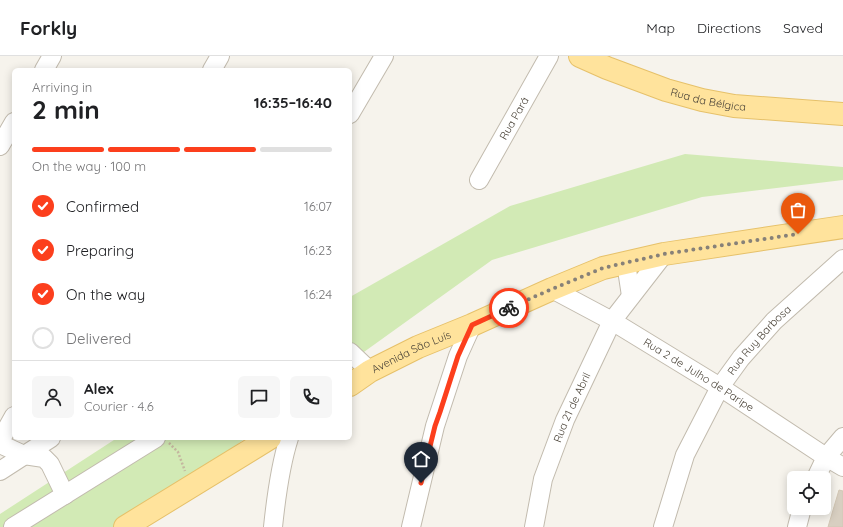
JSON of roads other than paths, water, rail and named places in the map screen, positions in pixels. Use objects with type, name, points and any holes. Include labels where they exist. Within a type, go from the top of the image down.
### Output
[{"type":"main road","name":"Rua da Bélgica","points":[[580,56],[607,68],[666,90],[702,100],[734,106],[843,114]]},
{"type":"main road","name":"Avenida São Luís","points":[[352,383],[370,371],[418,347],[603,268],[664,254],[843,227]]},
{"type":"main road","points":[[125,527],[267,440]]},
{"type":"street","points":[[45,68],[52,56]]},
{"type":"street","points":[[213,68],[220,56]]},
{"type":"street","points":[[352,111],[384,56]]},
{"type":"street","name":"Rua Pará","points":[[479,180],[550,56]]},
{"type":"street","points":[[0,146],[12,125]]},
{"type":"street","name":"Rua 21 de Abril","points":[[534,527],[542,479],[565,420],[612,321],[664,254]]},
{"type":"street","name":"Rua Ruy Barbosa","points":[[663,527],[685,455],[720,387],[741,358],[774,322],[843,259]]},
{"type":"street","points":[[626,263],[631,296]]},
{"type":"street","name":"Rua 2 de Julho de Paripe","points":[[552,289],[612,321],[720,387],[843,467]]},
{"type":"street","points":[[411,527],[435,426],[458,356],[472,325]]},
{"type":"street","points":[[352,354],[370,371]]},
{"type":"street","points":[[12,420],[0,442],[24,456],[44,458],[50,464],[65,495]]},
{"type":"street","points":[[819,471],[826,457],[843,437]]},
{"type":"street","points":[[0,471],[48,440]]},
{"type":"street","points":[[13,527],[65,495],[162,440]]},
{"type":"street","points":[[273,527],[275,507],[288,440]]},
{"type":"street","points":[[797,527],[800,515]]}]
